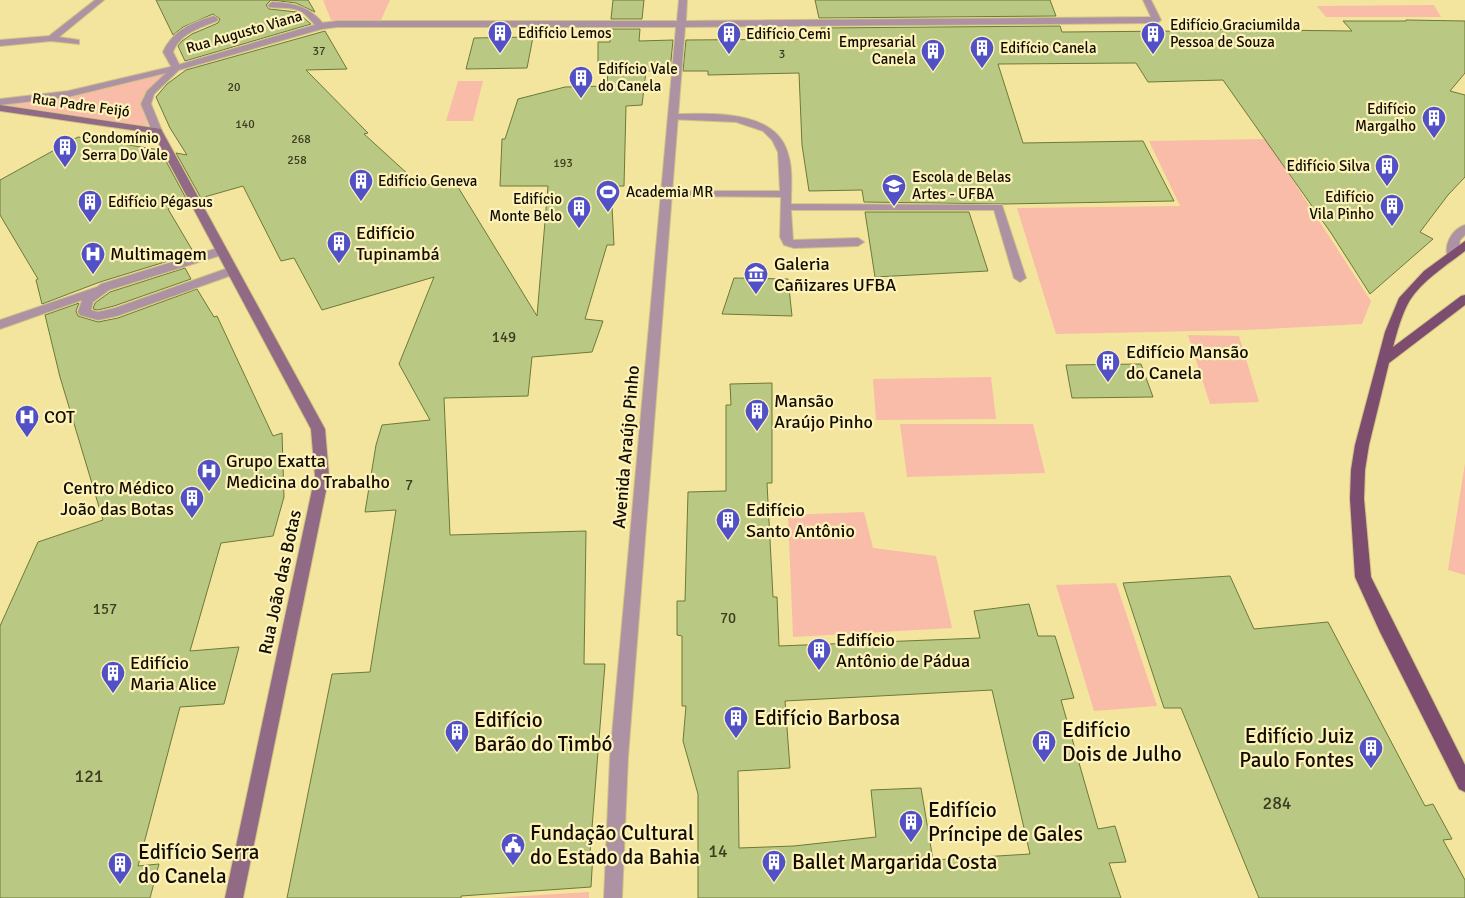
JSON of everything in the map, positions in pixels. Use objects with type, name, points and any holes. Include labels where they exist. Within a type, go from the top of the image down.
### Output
[{"type":"main road","name":"Rua Padre Feijó","points":[[0,108],[157,131]]},
{"type":"main road","name":"Rua João das Botas","points":[[157,131],[231,272],[318,429],[322,476],[234,898]]},
{"type":"main road","points":[[1465,245],[1428,274],[1405,298],[1391,332],[1362,444],[1358,470],[1357,499],[1363,577],[1386,627],[1465,783]]},
{"type":"main road","points":[[1385,360],[1465,299]]},
{"type":"street","points":[[52,38],[100,0]]},
{"type":"street","name":"Avenida Araújo Pinho","points":[[613,898],[619,757],[682,0]]},
{"type":"street","name":"Rua Augusto Viana","points":[[0,102],[68,94],[176,68],[321,26],[337,24],[680,24],[1157,20],[1147,0]]},
{"type":"street","points":[[272,5],[303,8],[311,13],[321,26]]},
{"type":"street","points":[[176,68],[168,52],[170,43],[177,36],[214,19]]},
{"type":"street","points":[[0,44],[52,38],[76,42]]},
{"type":"street","name":"Rua Augusto Viana","points":[[157,131],[146,104],[150,93],[176,68]]},
{"type":"street","points":[[672,117],[728,118],[741,120],[766,129],[778,139],[783,151],[786,237],[788,242],[794,244],[858,242]]},
{"type":"street","points":[[666,194],[786,194]]},
{"type":"street","points":[[786,207],[998,207],[1020,278]]},
{"type":"street","points":[[1452,255],[1454,239],[1465,229]]},
{"type":"street","points":[[0,325],[105,287],[221,252]]},
{"type":"street","points":[[105,287],[88,300],[84,312],[98,316],[117,312],[231,272]]},
{"type":"shaded area","points":[[323,0],[390,0],[381,20],[331,20]]},
{"type":"shaded area","points":[[1434,5],[1441,17],[1326,17],[1317,6]]},
{"type":"shaded area","points":[[168,72],[146,94],[141,103],[148,126],[0,104],[67,96]]},
{"type":"shaded area","points":[[458,81],[483,81],[473,121],[446,121]]},
{"type":"shaded area","points":[[1266,139],[1371,301],[1362,324],[1246,330],[1056,334],[1017,208],[1180,206],[1149,141]]},
{"type":"shaded area","points":[[1188,335],[1239,336],[1259,402],[1210,404]]},
{"type":"shaded area","points":[[991,377],[996,419],[876,420],[873,379]]},
{"type":"shaded area","points":[[900,424],[1033,424],[1045,473],[907,477]]},
{"type":"shaded area","points":[[1465,463],[1465,575],[1448,570]]},
{"type":"shaded area","points":[[864,512],[873,548],[936,556],[952,628],[793,637],[788,515]]},
{"type":"shaded area","points":[[1116,583],[1157,706],[1094,711],[1056,585]]},
{"type":"shaded area","points":[[589,892],[589,898],[493,898]]},
{"type":"building","points":[[156,0],[271,0],[266,5],[269,9],[297,12],[311,24],[185,61],[178,46],[182,41],[192,34],[218,23],[220,19],[213,14],[183,27],[173,35]]},
{"type":"building","points":[[271,0],[308,0],[315,12],[296,3]]},
{"type":"building","points":[[613,0],[644,0],[642,19],[611,19]]},
{"type":"building","points":[[815,0],[1050,0],[1056,16],[819,18]]},
{"type":"building","points":[[1343,21],[1465,21],[1465,73],[1450,91],[1465,95],[1465,177],[1448,195],[1420,232],[1433,239],[1370,294],[1331,233],[1223,80],[1148,82],[1136,63],[998,64],[1023,143],[1143,141],[1174,201],[1003,204],[864,202],[862,190],[809,191],[802,145],[799,73],[708,75],[708,71],[683,71],[686,40],[823,39],[821,28],[1060,26],[1062,32],[1182,31],[1181,29],[1352,31]]},
{"type":"building","points":[[611,29],[640,29],[639,41],[673,40],[670,71],[646,71],[642,105],[626,106],[624,186],[611,186],[614,245],[607,245],[585,319],[603,321],[592,352],[532,357],[528,396],[444,398],[450,535],[586,531],[584,664],[605,664],[590,853],[593,853],[591,887],[461,896],[461,898],[287,898],[332,674],[370,672],[396,510],[365,512],[376,445],[382,425],[430,420],[399,364],[434,277],[322,310],[294,258],[281,261],[243,186],[201,198],[176,153],[187,155],[170,128],[156,97],[167,84],[186,70],[325,31],[347,69],[306,70],[368,133],[364,134],[421,186],[453,179],[537,316],[548,186],[500,186],[502,139],[505,139],[518,99],[565,87],[607,86],[608,71],[598,72],[598,42],[610,42]]},
{"type":"building","name":"Edifício Lemos","points":[[533,37],[527,68],[466,69],[474,38]]},
{"type":"building","points":[[78,137],[160,150],[188,202],[168,209],[194,253],[100,282],[42,304],[36,280],[38,279],[0,215],[0,180]]},
{"type":"building","points":[[865,212],[969,212],[988,271],[875,277]]},
{"type":"building","points":[[185,268],[191,279],[114,306],[98,310],[93,309],[95,303],[110,292]]},
{"type":"building","points":[[734,278],[788,279],[792,316],[722,314]]},
{"type":"building","points":[[197,289],[214,317],[217,316],[273,436],[282,433],[284,497],[273,536],[221,543],[190,651],[239,647],[224,704],[180,707],[138,866],[159,864],[150,898],[0,898],[0,626],[38,542],[103,520],[60,377],[45,315],[79,303],[76,311],[78,316],[98,322],[118,318]]},
{"type":"building","points":[[1141,364],[1153,397],[1072,398],[1066,365]]},
{"type":"building","points":[[772,383],[772,483],[767,483],[773,597],[777,597],[779,646],[980,638],[974,611],[1029,604],[1038,636],[1055,636],[1074,698],[1061,700],[1098,829],[1115,826],[1126,862],[1109,863],[1121,898],[698,898],[698,794],[683,741],[686,706],[682,706],[682,636],[677,635],[677,601],[685,601],[688,492],[726,491],[726,405],[731,405],[730,384]],"holes":[[[992,690],[1030,854],[933,860],[921,788],[871,790],[876,837],[794,846],[739,848],[738,771],[790,768],[785,701]]]},
{"type":"building","points":[[1230,576],[1254,629],[1328,622],[1425,806],[1433,804],[1452,839],[1443,840],[1465,880],[1465,898],[1259,898],[1181,708],[1164,708],[1123,583]]},
{"type":"place","name":"Edifício Lemos","points":[[500,54]]},
{"type":"place","name":"Edifício Cemi","points":[[729,55]]},
{"type":"place","name":"Edifício Graciumilda Pessoa de Souza","points":[[1153,55]]},
{"type":"place","name":"Edifício Canela","points":[[982,69]]},
{"type":"place","name":"Empresarial Canela","points":[[933,72]]},
{"type":"place","name":"Edifício Vale do Canela","points":[[581,99]]},
{"type":"place","name":"Edifício Margalho","points":[[1434,139]]},
{"type":"place","name":"Condomínio Serra Do Vale","points":[[65,168]]},
{"type":"place","name":"Edifício Silva","points":[[1387,187]]},
{"type":"place","name":"Edifício Geneva","points":[[361,202]]},
{"type":"place","name":"Escola de Belas Artes - UFBA","points":[[894,207]]},
{"type":"place","name":"Academia MR","points":[[608,213]]},
{"type":"place","name":"Edifício Pégasus","points":[[90,223]]},
{"type":"place","name":"Edifício Vila Pinho","points":[[1392,227]]},
{"type":"place","name":"Edifício Monte Belo","points":[[579,229]]},
{"type":"place","name":"Edifício Tupinambá","points":[[339,264]]},
{"type":"place","name":"Multimagem","points":[[93,275]]},
{"type":"place","name":"Galeria Cañizares UFBA","points":[[756,295]]},
{"type":"place","name":"Edifício Mansão do Canela","points":[[1108,383]]},
{"type":"place","name":"Mansão Araújo Pinho","points":[[757,432]]},
{"type":"place","name":"COT","points":[[27,438]]},
{"type":"place","name":"Grupo Exatta Medicina do Trabalho","points":[[209,492]]},
{"type":"place","name":"Centro Médico João das Botas","points":[[192,519]]},
{"type":"place","name":"Edifício Santo Antônio","points":[[728,541]]},
{"type":"place","name":"Edifício Antônio de Pádua","points":[[819,671]]},
{"type":"place","name":"Edifício Maria Alice","points":[[113,694]]},
{"type":"place","name":"Edifício Barbosa","points":[[736,739]]},
{"type":"place","name":"Edifício Barão do Timbó","points":[[457,753]]},
{"type":"place","name":"Edifício Dois de Julho","points":[[1044,763]]},
{"type":"place","name":"Edifício Juiz Paulo Fontes","points":[[1371,769]]},
{"type":"place","name":"Edifício Príncipe de Gales","points":[[911,843]]},
{"type":"place","name":"Fundação Cultural do Estado da Bahia","points":[[513,866]]},
{"type":"place","name":"Ballet Margarida Costa","points":[[774,883]]},
{"type":"place","name":"Edifício Serra do Canela","points":[[120,885]]}]
